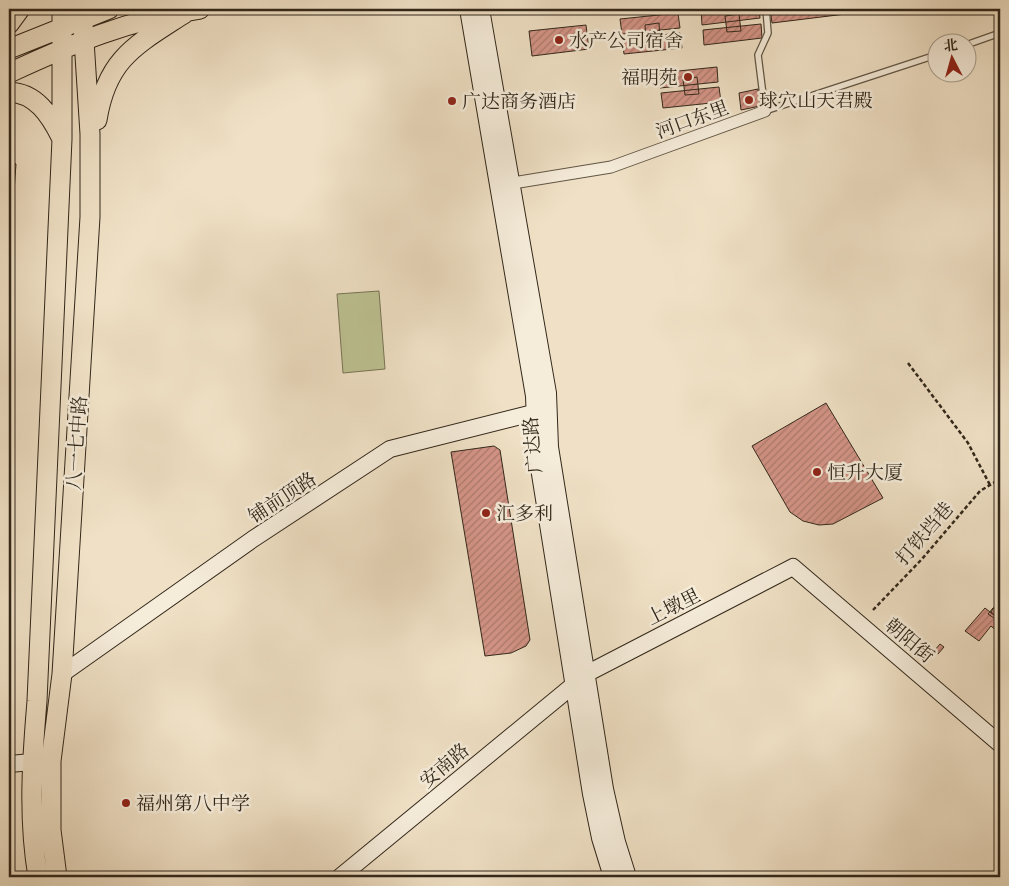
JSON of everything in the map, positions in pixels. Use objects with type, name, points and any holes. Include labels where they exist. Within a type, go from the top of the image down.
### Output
[{"type":"main road","points":[[9,24],[20,9]]},
{"type":"main road","points":[[9,49],[62,17],[109,9]]},
{"type":"main road","points":[[9,73],[115,28],[150,17],[195,9]]},
{"type":"main road","points":[[90,134],[97,119],[100,99],[109,77],[122,59],[144,40],[195,9]]},
{"type":"main road","name":"广达路","points":[[468,9],[550,447],[607,798],[617,842],[628,877]]},
{"type":"main road","name":"广达路","points":[[481,9],[513,183],[543,411],[536,449],[600,838],[612,877]]},
{"type":"main road","name":"八一七中路","points":[[57,877],[51,830],[51,767],[62,674],[90,217],[90,134],[82,14]]},
{"type":"main road","name":"八一七中路","points":[[38,877],[31,823],[31,767],[37,701],[62,139],[62,17]]},
{"type":"main road","points":[[9,92],[32,98],[50,117],[62,139]]},
{"type":"main road","name":"铺前顶路","points":[[62,674],[253,539],[390,450],[543,411]]},
{"type":"main road","name":"上墩里","points":[[574,684],[588,673],[793,567]]},
{"type":"main road","name":"朝阳街","points":[[793,567],[1000,744]]},
{"type":"main road","name":"安南路","points":[[340,877],[574,684]]},
{"type":"main road","points":[[9,764],[51,767]]},
{"type":"main road","points":[[9,774],[31,767]]},
{"type":"street","name":"河口东里","points":[[513,183],[611,167],[765,111]]},
{"type":"lane","points":[[765,111],[758,55],[768,33],[766,9]]},
{"type":"lane","points":[[976,42],[1000,34]]},
{"type":"lane","name":"河口东里","points":[[765,111],[926,58]]},
{"type":"path","points":[[908,363],[968,443],[990,485]]},
{"type":"path","name":"打铁垱巷","points":[[873,610],[922,559],[980,490],[1000,479]]},
{"type":"green space","points":[[379,291],[385,369],[343,373],[337,294]]},
{"type":"building","name":"福明苑","points":[[759,9],[760,18],[702,25],[701,10]]},
{"type":"building","points":[[770,9],[861,9],[862,12],[772,23]]},
{"type":"building","name":"福明苑","points":[[678,13],[680,28],[622,34],[620,19]]},
{"type":"building","points":[[739,14],[741,31],[727,32],[725,16]]},
{"type":"building","name":"福明苑","points":[[659,23],[660,40],[646,41],[645,25]]},
{"type":"building","name":"福明苑","points":[[761,24],[762,38],[704,45],[703,30]]},
{"type":"building","name":"水产公司宿舍","points":[[586,25],[589,49],[532,56],[529,31]]},
{"type":"building","name":"福明苑","points":[[680,33],[682,48],[624,54],[622,39]]},
{"type":"building","name":"福明苑","points":[[717,67],[718,82],[660,88],[659,73]]},
{"type":"building","name":"福明苑","points":[[697,77],[699,94],[685,95],[683,79]]},
{"type":"building","name":"福明苑","points":[[719,87],[721,102],[663,108],[661,93]]},
{"type":"building","name":"球穴山天君殿","points":[[758,89],[760,106],[741,110],[739,93]]},
{"type":"building","points":[[9,160],[16,164],[9,260]]},
{"type":"building","name":"恒升大厦","points":[[826,403],[883,498],[833,524],[819,525],[803,521],[790,512],[752,446]]},
{"type":"building","name":"汇多利","points":[[494,446],[500,450],[530,640],[526,646],[511,653],[485,656],[451,452]]},
{"type":"building","points":[[1000,599],[1000,620],[991,612]]},
{"type":"building","points":[[985,608],[1000,620],[1000,634],[991,626],[979,641],[965,631]]},
{"type":"building","points":[[993,608],[998,613],[994,618],[988,614]]},
{"type":"building","points":[[940,644],[944,647],[938,654],[934,651]]},
{"type":"building","points":[[1000,645],[1000,658],[994,653]]},
{"type":"place","name":"水产公司宿舍","points":[[559,40]]},
{"type":"place","name":"福明苑","points":[[688,77]]},
{"type":"place","name":"球穴山天君殿","points":[[749,100]]},
{"type":"place","name":"广达商务酒店","points":[[452,101]]},
{"type":"place","name":"恒升大厦","points":[[817,472]]},
{"type":"place","name":"汇多利","points":[[486,513]]},
{"type":"place","name":"福州第八中学","points":[[126,803]]}]
